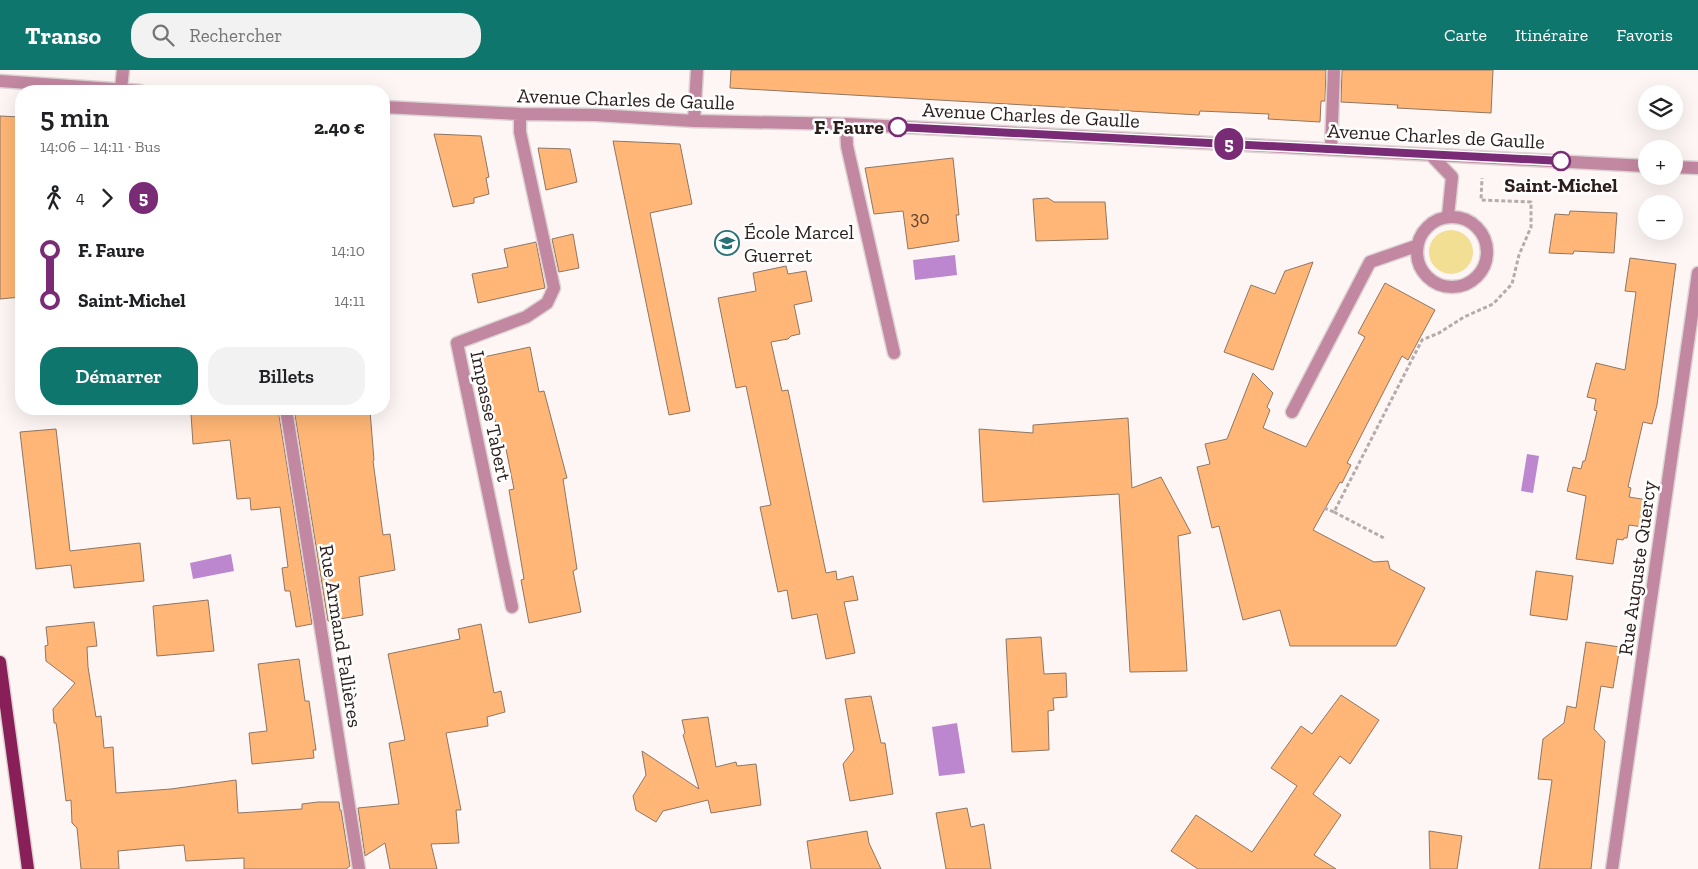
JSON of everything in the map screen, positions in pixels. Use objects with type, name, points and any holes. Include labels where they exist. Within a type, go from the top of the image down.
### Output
[{"type":"main road","points":[[0,662],[28,869]]},
{"type":"street","points":[[121,85],[123,70]]},
{"type":"street","points":[[694,121],[697,70]]},
{"type":"street","points":[[1331,148],[1334,70]]},
{"type":"street","points":[[0,81],[60,85]]},
{"type":"street","name":"Avenue Charles de Gaulle","points":[[390,106],[694,121],[846,124],[1638,166]]},
{"type":"street","name":"Impasse Tabert","points":[[512,607],[457,343],[526,316],[547,303],[554,288],[520,132],[520,114]]},
{"type":"street","points":[[846,124],[847,146],[894,353]]},
{"type":"street","points":[[1432,155],[1452,177],[1448,216]]},
{"type":"street","points":[[1683,167],[1698,168]]},
{"type":"street","points":[[1448,216],[1460,217],[1471,222],[1483,235],[1487,252],[1485,264],[1479,274],[1470,282],[1459,287],[1436,284],[1420,268],[1416,258],[1416,246],[1420,235],[1427,226],[1437,219],[1448,216]]},
{"type":"street","points":[[1292,412],[1370,262],[1416,246]]},
{"type":"street","name":"Rue Auguste Quercy","points":[[1612,869],[1698,272]]},
{"type":"street","name":"Rue Armand Fallières","points":[[287,415],[359,869]]},
{"type":"path","points":[[1334,512],[1422,340],[1493,304],[1514,282],[1519,255],[1531,227],[1531,202],[1481,200],[1482,178]]},
{"type":"path","points":[[1324,508],[1386,539]]},
{"type":"shaded area","points":[[1447,230],[1455,230],[1467,236],[1473,252],[1467,268],[1455,274],[1447,274],[1435,268],[1429,256],[1429,248],[1435,236]]},
{"type":"shaded area","points":[[955,255],[957,275],[915,280],[913,260]]},
{"type":"shaded area","points":[[1527,454],[1539,456],[1533,493],[1521,491]]},
{"type":"shaded area","points":[[231,554],[234,571],[193,579],[190,563]]},
{"type":"shaded area","points":[[957,723],[965,773],[939,776],[932,727]]},
{"type":"building","points":[[731,70],[1326,70],[1325,101],[1321,101],[1320,122],[1268,119],[1269,114],[1200,111],[1199,115],[730,88]]},
{"type":"building","points":[[1342,70],[1493,70],[1491,113],[1397,108],[1398,105],[1341,102]]},
{"type":"building","points":[[0,116],[15,117],[15,298],[0,299]]},
{"type":"building","points":[[434,134],[481,136],[489,177],[486,178],[489,194],[474,198],[474,203],[453,207]]},
{"type":"building","points":[[613,141],[680,144],[692,204],[650,213],[690,411],[669,415]]},
{"type":"building","points":[[538,148],[570,149],[577,182],[546,190]]},
{"type":"building","points":[[953,158],[959,215],[956,215],[959,241],[908,249],[903,211],[874,214],[865,168]]},
{"type":"building","points":[[1048,198],[1054,202],[1105,202],[1108,239],[1036,241],[1033,199]]},
{"type":"building","points":[[1570,211],[1617,213],[1614,253],[1574,251],[1573,254],[1549,253],[1555,214],[1569,215]]},
{"type":"building","points":[[573,234],[579,268],[559,272],[552,239]]},
{"type":"building","points":[[536,242],[545,288],[478,303],[472,274],[508,267],[504,249]]},
{"type":"building","points":[[1630,258],[1676,264],[1657,405],[1652,424],[1643,422],[1628,487],[1631,488],[1629,497],[1654,501],[1650,528],[1629,525],[1627,538],[1623,540],[1617,539],[1613,564],[1576,559],[1586,496],[1567,491],[1573,467],[1581,469],[1583,461],[1585,461],[1597,411],[1594,410],[1596,399],[1587,397],[1596,363],[1625,370],[1636,292],[1625,291]]},
{"type":"building","points":[[1313,262],[1273,370],[1224,352],[1251,285],[1275,294],[1285,271]]},
{"type":"building","points":[[786,266],[788,274],[806,271],[812,301],[794,305],[800,334],[791,336],[788,339],[771,342],[782,391],[788,390],[826,573],[836,571],[837,580],[853,576],[858,600],[844,602],[855,653],[826,659],[817,614],[792,619],[787,590],[778,592],[760,507],[771,505],[746,386],[736,388],[718,298],[756,291],[753,273]]},
{"type":"building","points":[[1385,283],[1435,310],[1408,360],[1402,356],[1347,463],[1351,465],[1342,483],[1340,482],[1313,530],[1374,562],[1388,561],[1390,569],[1425,588],[1396,646],[1290,646],[1280,610],[1243,620],[1219,526],[1212,528],[1197,467],[1210,464],[1205,444],[1227,439],[1253,373],[1273,393],[1267,407],[1270,410],[1263,428],[1306,447],[1365,337],[1358,333]]},
{"type":"building","points":[[530,347],[539,392],[544,391],[567,478],[563,479],[577,569],[573,571],[581,612],[529,623],[521,580],[524,579],[509,490],[514,489],[505,444],[500,445],[491,401],[488,402],[479,358]]},
{"type":"building","points":[[191,415],[279,415],[312,624],[296,627],[290,591],[285,591],[282,568],[288,567],[280,507],[251,510],[250,498],[237,499],[230,440],[193,444]]},
{"type":"building","points":[[295,415],[370,415],[373,461],[383,535],[390,534],[395,570],[359,577],[363,615],[328,621]]},
{"type":"building","points":[[1128,418],[1132,488],[1161,477],[1191,533],[1178,536],[1187,671],[1130,672],[1119,494],[983,502],[979,429],[1033,433],[1033,425]]},
{"type":"building","points":[[56,429],[70,551],[140,543],[144,581],[74,588],[71,565],[36,569],[20,432]]},
{"type":"building","points":[[1536,571],[1573,576],[1567,620],[1530,615]]},
{"type":"building","points":[[208,600],[214,651],[157,656],[153,606]]},
{"type":"building","points":[[94,622],[97,646],[87,647],[88,667],[96,717],[101,716],[104,748],[113,747],[116,793],[171,789],[236,780],[238,813],[302,809],[302,804],[339,802],[350,866],[346,869],[244,869],[244,858],[186,861],[184,845],[118,851],[119,869],[81,869],[77,828],[72,823],[71,800],[66,801],[53,709],[75,683],[46,661],[45,646],[48,645],[46,627]]},
{"type":"building","points":[[481,624],[494,693],[501,691],[505,712],[487,717],[488,726],[446,733],[461,810],[456,810],[459,843],[431,844],[437,869],[390,869],[385,843],[365,856],[358,808],[399,804],[389,743],[405,740],[388,654],[460,639],[458,629]]},
{"type":"building","points":[[1041,637],[1044,674],[1066,673],[1067,697],[1053,698],[1054,710],[1048,711],[1049,750],[1012,752],[1006,639]]},
{"type":"building","points":[[1586,642],[1620,647],[1613,688],[1601,686],[1594,729],[1605,741],[1591,869],[1539,869],[1552,780],[1538,779],[1543,739],[1564,723],[1567,706],[1576,708]]},
{"type":"building","points":[[299,659],[305,701],[309,701],[316,750],[313,750],[314,758],[252,764],[249,733],[267,731],[258,664]]},
{"type":"building","points":[[1341,695],[1379,720],[1350,764],[1340,756],[1313,794],[1341,815],[1314,855],[1336,869],[1198,869],[1171,851],[1196,815],[1252,852],[1297,786],[1271,768],[1301,726],[1312,734]]},
{"type":"building","points":[[871,696],[881,743],[885,743],[893,794],[850,801],[843,764],[854,750],[845,699]]},
{"type":"building","points":[[708,717],[716,767],[736,762],[737,766],[756,764],[761,805],[711,813],[708,800],[663,811],[656,822],[636,810],[633,796],[646,775],[642,751],[699,789],[683,735],[685,733],[682,720]]},
{"type":"building","points":[[967,808],[971,827],[984,824],[991,869],[946,869],[936,813]]},
{"type":"building","points":[[867,831],[869,843],[881,869],[811,869],[807,841]]},
{"type":"building","points":[[1429,831],[1462,836],[1457,869],[1430,869]]},
{"type":"bus line","name":"5","points":[[898,127],[1561,161]]},
{"type":"place","name":"F. Faure","points":[[898,127]]},
{"type":"place","name":"Saint-Michel","points":[[1561,161]]},
{"type":"place","name":"École Marcel Guerret","points":[[727,243]]}]
